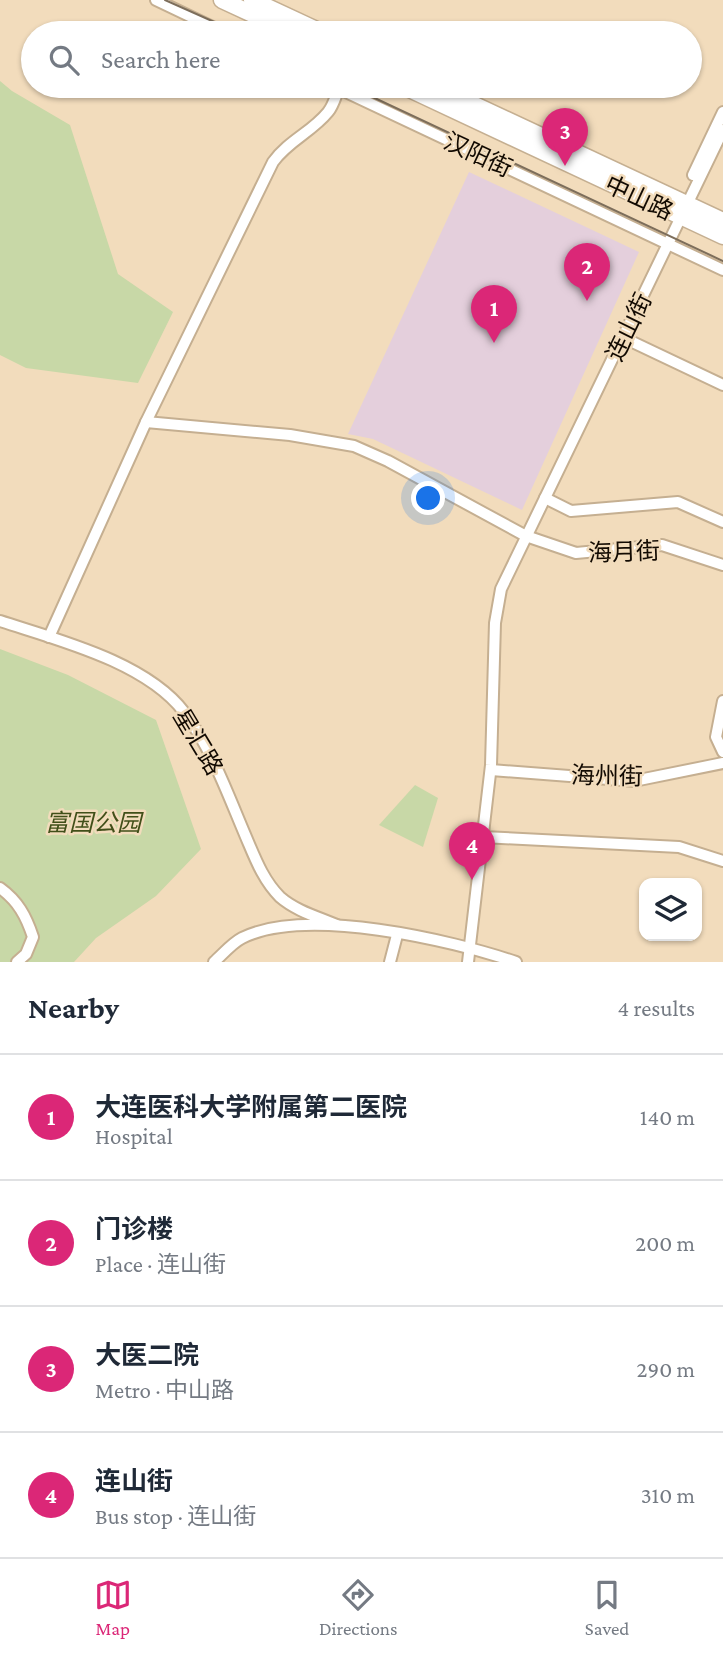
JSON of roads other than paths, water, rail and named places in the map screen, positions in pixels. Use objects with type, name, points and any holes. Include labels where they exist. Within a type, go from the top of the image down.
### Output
[{"type":"highway","points":[[222,0],[267,21]]},
{"type":"highway","points":[[252,0],[297,21]]},
{"type":"highway","name":"中山路","points":[[430,98],[682,208],[723,221]]},
{"type":"highway","name":"中山路","points":[[458,98],[682,208],[723,236]]},
{"type":"street","points":[[156,0],[200,21]]},
{"type":"street","points":[[49,637],[146,422],[273,162],[291,140],[309,130],[331,110],[334,98]]},
{"type":"street","name":"汉阳街","points":[[360,98],[723,270]]},
{"type":"street","name":"连山街","points":[[468,962],[491,770],[497,605],[526,536],[624,338],[723,112]]},
{"type":"street","name":"连山街","points":[[682,208],[723,130]]},
{"type":"street","points":[[624,338],[723,385]]},
{"type":"street","name":"海月街","points":[[146,422],[290,435],[354,446],[388,461],[526,536],[576,553],[662,545],[723,565]]},
{"type":"street","points":[[545,498],[571,511],[678,502],[723,522]]},
{"type":"street","name":"星汇路","points":[[0,621],[49,637],[151,680],[184,711],[206,746],[263,877],[280,897],[299,910],[337,925]]},
{"type":"street","points":[[723,701],[716,737],[723,752]]},
{"type":"street","name":"海州街","points":[[491,770],[634,781],[723,763]]},
{"type":"street","points":[[483,837],[679,847],[723,861]]},
{"type":"street","points":[[0,888],[14,898],[27,918],[33,937],[26,954],[17,962]]},
{"type":"street","points":[[214,962],[242,938],[285,926],[337,925],[471,947],[516,962]]},
{"type":"street","points":[[390,962],[397,935]]},
{"type":"tram line","points":[[165,0],[212,21]]},
{"type":"tram line","points":[[375,98],[723,261]]},
{"type":"place","name":"大医二院","points":[[565,166]]},
{"type":"place","name":"门诊楼","points":[[587,301]]},
{"type":"place","name":"大连医科大学附属第二医院","points":[[494,343]]},
{"type":"place","name":"连山街","points":[[472,880]]},
{"type":"park label","name":"富国公园","points":[[93,823]]}]
